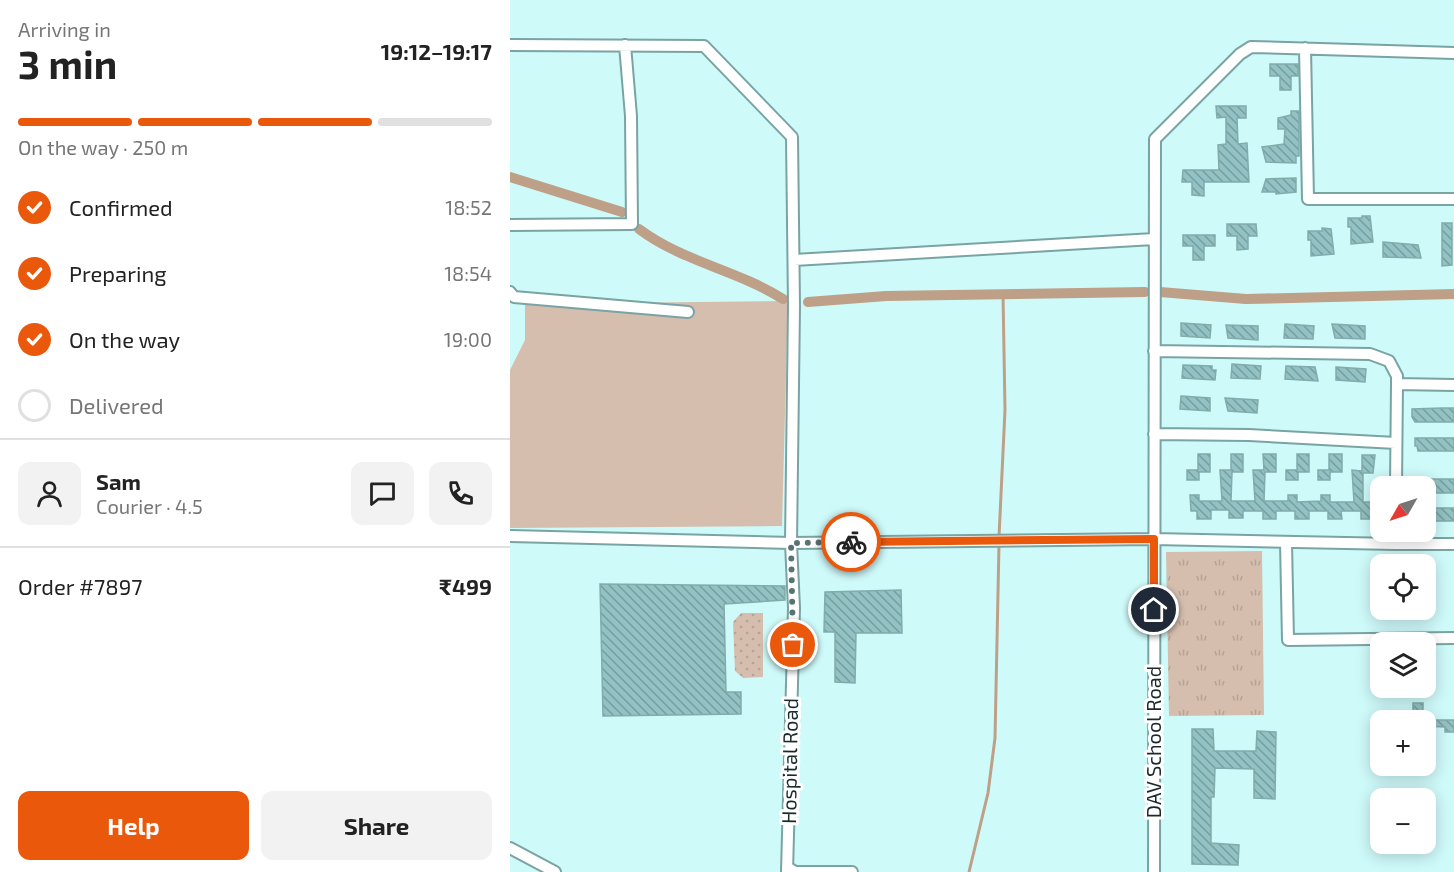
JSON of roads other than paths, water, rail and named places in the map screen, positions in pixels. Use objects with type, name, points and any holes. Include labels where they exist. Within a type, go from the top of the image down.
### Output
[{"type":"street","name":"Hospital Road","points":[[510,45],[704,46],[792,137],[794,260],[791,543],[794,608],[787,869]]},
{"type":"street","points":[[510,225],[632,224],[631,116],[625,45]]},
{"type":"street","name":"DAV School Road","points":[[1154,872],[1155,139],[1161,129],[1240,54],[1251,47],[1454,53]]},
{"type":"street","points":[[1305,48],[1308,199],[1454,199]]},
{"type":"street","points":[[794,260],[1154,239]]},
{"type":"street","points":[[510,292],[514,297],[688,312]]},
{"type":"street","points":[[1154,351],[1370,354],[1389,361],[1394,368],[1397,384],[1396,476]]},
{"type":"street","points":[[1397,384],[1454,385]]},
{"type":"street","points":[[1154,434],[1249,435],[1395,443]]},
{"type":"street","points":[[510,536],[791,543],[1154,539],[1454,544]]},
{"type":"street","points":[[1286,542],[1288,640],[1454,638]]},
{"type":"street","points":[[510,848],[555,872]]},
{"type":"street","points":[[787,869],[795,872],[852,872]]},
{"type":"waterway","points":[[510,177],[622,212]]},
{"type":"waterway","points":[[639,229],[674,250],[747,280],[783,299]]},
{"type":"waterway","points":[[808,302],[886,296],[1145,292]]},
{"type":"waterway","points":[[1160,292],[1246,299],[1454,294]]},
{"type":"waterway","points":[[999,537],[1005,410],[1003,294]]},
{"type":"waterway","points":[[969,872],[988,793],[995,738],[999,544]]}]
